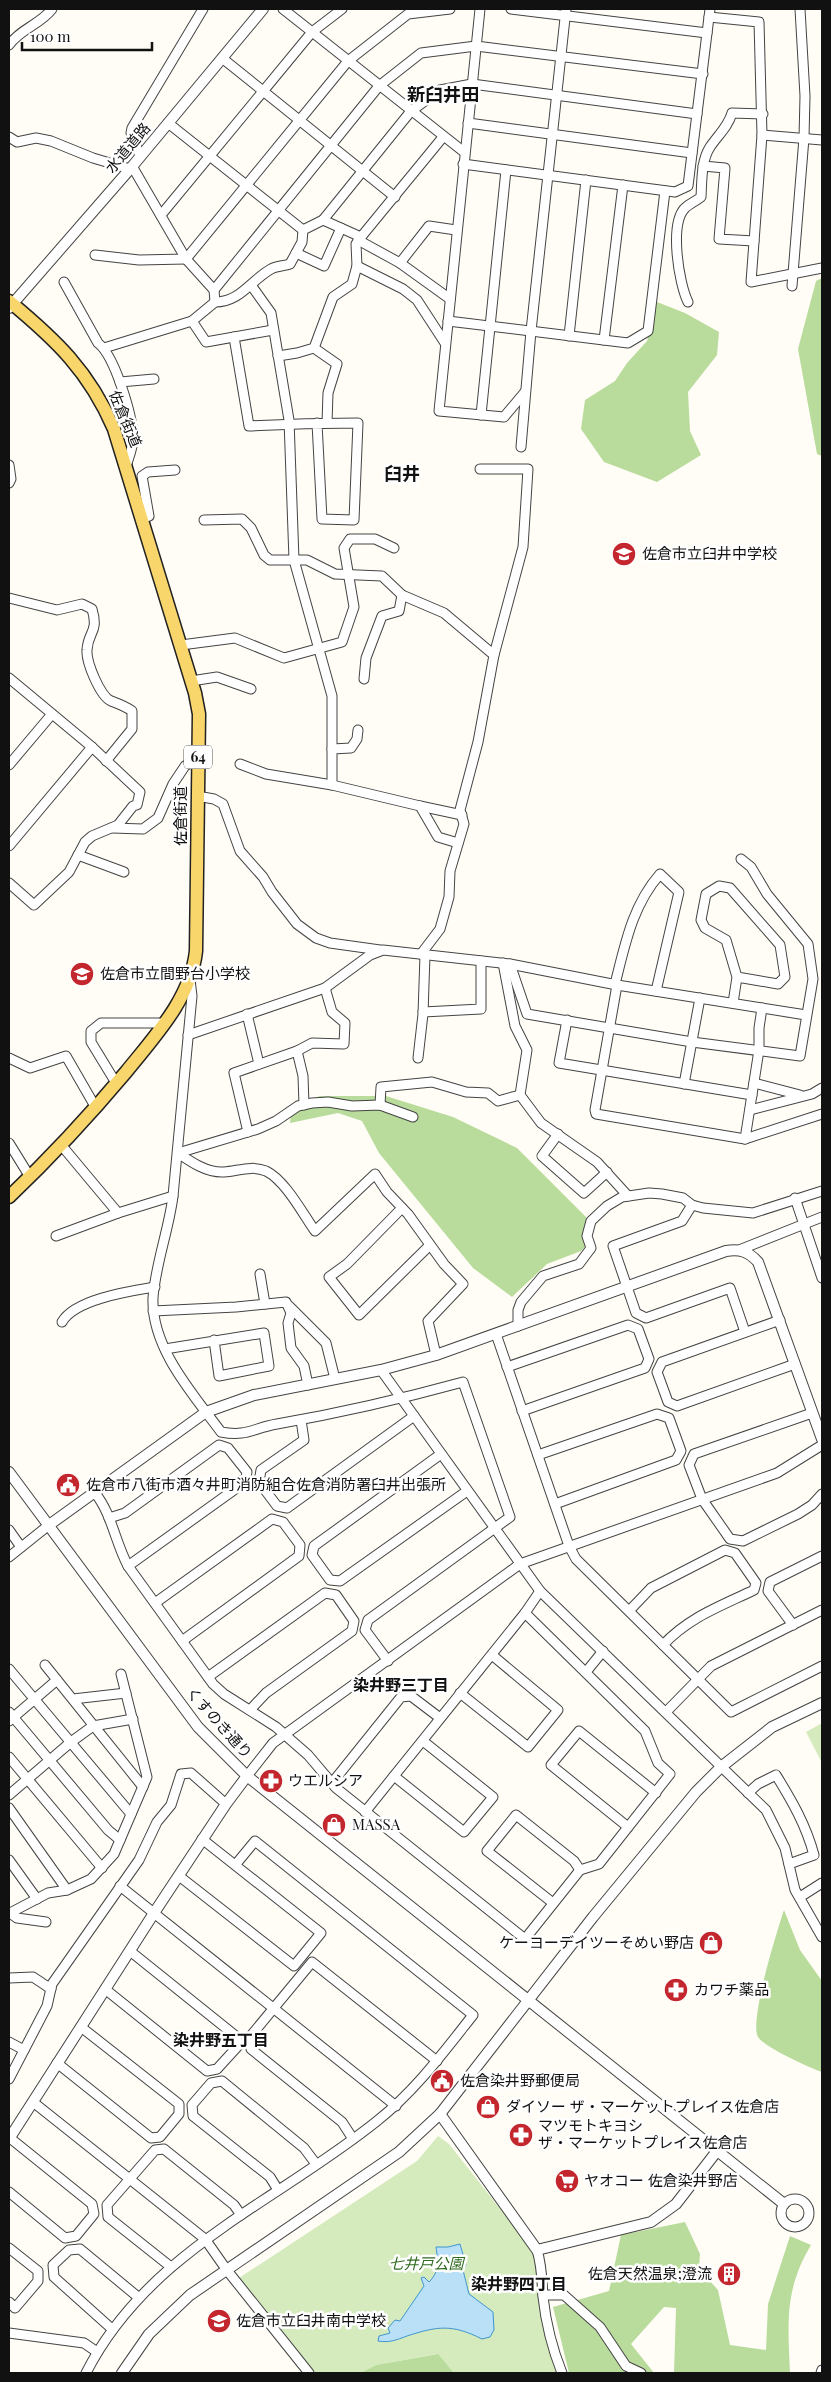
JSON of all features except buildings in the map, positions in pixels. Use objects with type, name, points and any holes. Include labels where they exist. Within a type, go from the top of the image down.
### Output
[{"type":"main road","name":"佐倉街道","points":[[9,1197],[62,1146],[96,1108],[165,1023],[190,979],[194,968],[196,951],[199,714],[191,681],[126,467],[105,408],[85,376],[46,332],[10,304]]},
{"type":"street","points":[[9,45],[16,35],[48,14],[52,9]]},
{"type":"street","points":[[140,156],[130,133],[132,128],[203,9]]},
{"type":"street","name":"水道道路","points":[[10,304],[131,167],[263,9]]},
{"type":"street","points":[[283,9],[464,152]]},
{"type":"street","points":[[161,215],[312,32],[342,9]]},
{"type":"street","points":[[95,255],[139,260],[186,259],[348,60],[408,14],[450,9]]},
{"type":"street","points":[[480,9],[438,404],[439,411],[504,417],[525,392]]},
{"type":"street","points":[[512,9],[565,12],[708,33]]},
{"type":"street","points":[[792,286],[804,138],[805,96],[800,9]]},
{"type":"street","points":[[521,447],[531,331],[565,12]]},
{"type":"street","points":[[463,164],[675,192],[688,186],[710,13],[759,22],[763,114],[751,282],[822,268]]},
{"type":"street","points":[[214,290],[380,86],[421,53],[476,46],[702,74]]},
{"type":"street","points":[[222,58],[395,197]]},
{"type":"street","points":[[303,230],[323,220],[411,111],[440,90],[472,84],[697,114]]},
{"type":"street","points":[[688,302],[682,291],[677,260],[679,220],[684,209],[701,197],[704,166],[709,148],[729,124],[732,113],[763,114]]},
{"type":"street","points":[[468,122],[692,153]]},
{"type":"street","points":[[168,123],[303,230]]},
{"type":"street","points":[[762,135],[822,140]]},
{"type":"street","points":[[9,137],[17,142],[36,138],[51,141],[93,158],[131,167],[186,259],[214,290],[215,302]]},
{"type":"street","points":[[314,348],[333,297],[352,284],[357,266],[355,251],[360,238],[443,137]]},
{"type":"street","points":[[704,166],[725,168],[719,239],[754,241]]},
{"type":"street","points":[[481,415],[506,170]]},
{"type":"street","points":[[569,336],[586,180]]},
{"type":"street","points":[[604,340],[623,185]]},
{"type":"street","points":[[448,320],[628,343],[648,331],[665,191]]},
{"type":"street","points":[[323,220],[360,238],[400,263],[450,299]]},
{"type":"street","points":[[400,263],[429,226],[456,230]]},
{"type":"street","points":[[296,253],[324,266],[341,228]]},
{"type":"street","points":[[104,348],[192,320],[215,302],[232,300],[272,269],[290,264],[302,242],[303,230]]},
{"type":"street","points":[[357,266],[403,289],[417,300],[445,343]]},
{"type":"street","points":[[64,282],[98,343],[104,348],[117,370],[133,437],[126,467]]},
{"type":"street","points":[[251,285],[270,313],[278,356],[289,424],[294,560],[332,696],[332,785]]},
{"type":"street","points":[[192,320],[206,342],[273,330]]},
{"type":"street","points":[[234,337],[249,426],[322,423],[358,423],[354,520],[322,519],[322,423],[328,393],[337,364],[314,348]]},
{"type":"street","points":[[278,356],[314,348]]},
{"type":"street","points":[[120,382],[154,379]]},
{"type":"street","points":[[9,465],[12,479],[9,483]]},
{"type":"street","points":[[418,1058],[423,1012],[423,954],[440,929],[449,897],[450,871],[464,824],[460,810],[478,742],[494,655],[523,547],[528,469],[480,468]]},
{"type":"street","points":[[141,519],[149,516],[142,476],[148,472],[175,470]]},
{"type":"street","points":[[204,520],[242,519],[251,528],[264,555],[270,560],[307,560],[335,574],[382,576],[402,595],[444,613],[494,655]]},
{"type":"street","points":[[180,645],[235,638],[284,658],[342,642],[354,607],[344,548],[350,539],[375,539],[394,548]]},
{"type":"street","points":[[364,678],[366,658],[382,616],[399,611],[402,595]]},
{"type":"street","points":[[9,598],[58,610],[82,604],[92,609],[96,623],[87,650],[98,687],[110,700],[121,703],[132,711],[132,729],[106,761]]},
{"type":"street","points":[[191,681],[217,677],[251,688]]},
{"type":"street","points":[[9,680],[92,747],[140,792],[137,805],[133,806],[118,825],[92,836],[85,842],[69,872],[34,905],[9,883]]},
{"type":"street","points":[[9,765],[52,714]]},
{"type":"street","points":[[332,749],[351,748],[357,739],[358,730]]},
{"type":"street","points":[[9,846],[92,747]]},
{"type":"street","points":[[112,828],[143,829],[158,818],[173,784],[184,766],[198,758]]},
{"type":"street","points":[[240,764],[266,774],[332,785],[462,815]]},
{"type":"street","points":[[197,796],[214,799],[223,804],[240,851],[263,877],[272,892],[298,924],[316,938],[330,943],[383,950],[507,963],[616,985],[806,1015]]},
{"type":"street","points":[[420,806],[438,837],[458,843]]},
{"type":"street","points":[[78,856],[124,872]]},
{"type":"street","points":[[507,963],[527,1014],[692,1042],[800,1056],[813,979],[808,944],[767,894],[751,867],[741,859]]},
{"type":"street","points":[[656,991],[679,892],[660,874],[643,895],[636,910],[616,985],[595,1110],[600,1117],[745,1139],[822,1114]]},
{"type":"street","points":[[733,1003],[738,977],[726,940],[706,928],[701,920],[706,894],[719,886],[730,888],[780,946],[785,977],[778,984],[738,977]]},
{"type":"street","points":[[188,1035],[325,988],[370,954],[383,950]]},
{"type":"street","points":[[423,1012],[481,1009],[481,961]]},
{"type":"street","points":[[507,963],[515,1026],[528,1050],[520,1096],[541,1123],[597,1162],[628,1196]]},
{"type":"street","points":[[190,979],[192,996],[178,1153],[170,1222],[155,1287],[154,1311],[160,1340],[165,1349],[221,1432],[239,1435],[268,1426],[365,1408],[463,1382],[510,1517],[368,1620],[365,1630],[388,1661]]},
{"type":"street","points":[[248,1132],[234,1072],[297,1052],[312,1043],[344,1044],[345,1023],[332,1012],[325,988]]},
{"type":"street","points":[[684,1084],[700,998]]},
{"type":"street","points":[[745,1139],[759,1050],[759,1028],[762,1008]]},
{"type":"street","points":[[247,1014],[259,1064]]},
{"type":"street","points":[[567,1020],[559,1063],[752,1096]]},
{"type":"street","points":[[116,1083],[91,1042],[91,1031],[101,1023],[165,1023]]},
{"type":"street","points":[[297,1052],[303,1076],[304,1105]]},
{"type":"street","points":[[9,1058],[30,1068],[66,1056],[96,1108]]},
{"type":"street","points":[[380,1105],[380,1087],[432,1082],[466,1092],[488,1094],[498,1101],[520,1096]]},
{"type":"street","points":[[754,1083],[801,1095]]},
{"type":"street","points":[[750,1110],[801,1095],[812,1094],[822,1088]]},
{"type":"street","points":[[178,1153],[276,1122],[286,1113],[304,1105],[328,1102],[352,1106],[380,1105],[413,1118]]},
{"type":"street","points":[[558,1134],[542,1156],[584,1193],[607,1172]]},
{"type":"street","points":[[9,1143],[30,1177]]},
{"type":"street","points":[[62,1146],[118,1213]]},
{"type":"street","points":[[178,1153],[198,1166],[210,1170],[223,1172],[256,1168],[267,1172],[280,1183],[315,1231],[375,1174],[444,1264],[463,1284],[428,1321],[436,1355]]},
{"type":"street","points":[[518,1326],[518,1310],[521,1302],[543,1276],[579,1264],[592,1248],[587,1236],[591,1221],[607,1206],[622,1197],[649,1193],[662,1194],[683,1198],[692,1205],[720,1211],[753,1213],[795,1198],[822,1192]]},
{"type":"street","points":[[56,1236],[118,1213],[173,1196]]},
{"type":"street","points":[[795,1198],[822,1278]]},
{"type":"street","points":[[692,1205],[682,1221],[613,1246],[636,1313],[646,1318],[730,1288],[746,1332]]},
{"type":"street","points":[[402,1208],[347,1264],[329,1277],[359,1315],[430,1245]]},
{"type":"street","points":[[9,1557],[49,1525],[206,1412],[254,1395],[381,1370],[436,1355],[726,1251],[739,1250],[822,1217]]},
{"type":"street","points":[[739,1250],[750,1253],[758,1262],[822,1439]]},
{"type":"street","points":[[260,1274],[265,1304]]},
{"type":"street","points":[[62,1322],[65,1316],[100,1300],[122,1292],[155,1287]]},
{"type":"street","points":[[154,1311],[286,1302]]},
{"type":"street","points":[[286,1302],[326,1343],[335,1379]]},
{"type":"street","points":[[286,1302],[291,1313],[288,1323],[291,1348],[304,1366],[308,1385]]},
{"type":"street","points":[[780,1320],[662,1362],[657,1372],[668,1402],[677,1406],[795,1364]]},
{"type":"street","points":[[507,1367],[628,1324],[638,1329],[649,1359],[644,1368],[522,1411]]},
{"type":"street","points":[[165,1349],[214,1340],[264,1333],[270,1366],[219,1376],[214,1340]]},
{"type":"street","points":[[496,1334],[569,1546],[576,1559],[731,1712],[822,1666]]},
{"type":"street","points":[[381,1370],[540,1591],[766,1810],[780,1836],[795,1890],[822,1937]]},
{"type":"street","points":[[812,1413],[694,1454],[689,1464],[702,1500],[730,1539],[743,1541],[798,1514],[812,1505],[822,1494]]},
{"type":"street","points":[[538,1455],[657,1414],[669,1418],[681,1451],[676,1460],[555,1504]]},
{"type":"street","points":[[301,1420],[304,1440],[261,1470],[259,1482],[277,1506],[287,1508],[414,1416]]},
{"type":"street","points":[[109,1518],[125,1513],[219,1445],[228,1448],[247,1472],[245,1482],[128,1566]]},
{"type":"street","points":[[9,2192],[65,2238],[76,2236],[94,2214],[92,2204],[9,2138],[202,1839],[226,1804],[273,1743],[286,1736],[520,1564],[777,1473],[822,1445]]},
{"type":"street","points":[[441,1454],[314,1546],[312,1556],[330,1580],[340,1582],[467,1491]]},
{"type":"street","name":"くすのき通り","points":[[9,1472],[198,1727],[247,1776],[784,2204]]},
{"type":"street","points":[[95,1493],[105,1507],[119,1549],[128,1566],[208,1677],[224,1694],[263,1718],[286,1736],[308,1755],[332,1783],[365,1812],[525,1939],[580,1870],[599,1864],[670,1774],[658,1763],[645,1731],[525,1613]]},
{"type":"street","points":[[155,1603],[272,1519],[283,1522],[300,1545],[298,1556],[182,1641]]},
{"type":"street","points":[[9,1530],[21,1547]]},
{"type":"street","points":[[628,1610],[651,1588],[725,1550],[735,1553],[756,1583],[754,1590],[679,1628],[663,1645]]},
{"type":"street","points":[[793,1625],[768,1591],[770,1582],[822,1556]]},
{"type":"street","points":[[365,1812],[492,1655],[540,1591]]},
{"type":"street","points":[[208,1677],[325,1593],[336,1595],[354,1621],[352,1632],[266,1693],[250,1710]]},
{"type":"street","points":[[666,1712],[711,1666],[822,1610]]},
{"type":"street","points":[[586,1672],[603,1651]]},
{"type":"street","points":[[460,1693],[528,1747],[558,1710],[492,1655]]},
{"type":"street","points":[[45,1665],[144,1787]]},
{"type":"street","points":[[9,1669],[131,1814]]},
{"type":"street","points":[[46,1922],[17,1918],[10,1911],[48,1893],[67,1890],[91,1879],[114,1854],[144,1787],[147,1777],[146,1768],[121,1674]]},
{"type":"street","points":[[57,1680],[36,1699],[10,1717],[108,1830],[120,1840]]},
{"type":"street","points":[[73,1699],[126,1693]]},
{"type":"street","points":[[332,1783],[401,1697],[411,1696],[440,1718]]},
{"type":"street","points":[[122,2373],[140,2346],[170,2312],[226,2269],[399,2152],[440,2114],[690,1800],[721,1767],[772,1727],[822,1703]]},
{"type":"street","points":[[9,1795],[71,1742],[93,1726],[133,1719]]},
{"type":"street","points":[[628,1827],[551,1766],[579,1730],[656,1793]]},
{"type":"street","points":[[394,1776],[464,1832],[494,1797],[423,1741]]},
{"type":"street","points":[[9,1757],[102,1868]]},
{"type":"street","points":[[9,2079],[46,2006],[52,1984],[139,1860],[157,1822],[171,1805],[182,1774],[191,1773],[226,1804]]},
{"type":"street","points":[[748,1793],[758,1784],[776,1775],[796,1807],[810,1838],[814,1855],[789,1864]]},
{"type":"street","points":[[9,1808],[67,1890]]},
{"type":"street","points":[[553,1903],[487,1851],[516,1815],[574,1861],[580,1870]]},
{"type":"street","points":[[179,1876],[294,1966],[321,1933],[202,1839]]},
{"type":"street","points":[[86,2373],[112,2330],[138,2297],[205,2239],[353,2139],[396,2106],[418,2084],[473,2015],[255,1841],[236,1864]]},
{"type":"street","points":[[9,1860],[37,1899]]},
{"type":"street","points":[[800,1897],[822,1883]]},
{"type":"street","points":[[120,1886],[396,2106]]},
{"type":"street","points":[[105,1990],[207,2070],[217,2070],[238,2046],[237,2037],[130,1951]]},
{"type":"street","points":[[353,2139],[342,2122],[251,2048],[249,2038],[312,1962],[437,2061]]},
{"type":"street","points":[[9,1978],[33,1977],[50,1990]]},
{"type":"street","points":[[58,2063],[151,2138],[160,2137],[180,2114],[179,2104],[81,2027]]},
{"type":"street","points":[[9,2042],[24,2050]]},
{"type":"street","points":[[278,2190],[270,2177],[193,2116],[192,2105],[211,2083],[222,2081],[304,2148],[316,2164]]},
{"type":"street","points":[[33,2102],[205,2239],[226,2269],[309,2373]]},
{"type":"street","points":[[440,2114],[537,2250],[542,2266],[543,2295],[552,2346],[562,2373]]},
{"type":"street","points":[[171,2267],[108,2217],[107,2205],[155,2150],[164,2149],[234,2205],[242,2214]]},
{"type":"street","points":[[537,2250],[651,2222],[676,2204],[717,2151]]},
{"type":"street","points":[[9,2248],[38,2271],[38,2281],[16,2308],[9,2302]]},
{"type":"street","points":[[112,2330],[54,2277],[53,2266],[69,2250],[80,2249],[138,2297]]},
{"type":"street","points":[[543,2295],[564,2295],[600,2328],[626,2366],[641,2373]]},
{"type":"street","points":[[9,2333],[84,2343],[97,2352]]},
{"type":"green space","points":[[822,278],[822,456],[817,454],[798,349],[816,281]]},
{"type":"green space","points":[[657,302],[685,313],[719,332],[717,355],[688,392],[690,431],[701,455],[657,482],[604,462],[581,429],[585,400],[615,381],[627,363],[647,341]]},
{"type":"green space","points":[[320,1096],[386,1096],[453,1117],[517,1148],[586,1217],[591,1240],[581,1251],[547,1264],[512,1297],[473,1268],[379,1153],[362,1121],[338,1113],[290,1123],[292,1105]]},
{"type":"green space","points":[[822,1723],[822,1763],[806,1732]]},
{"type":"green space","points":[[784,1910],[800,1950],[822,1981],[822,2072],[798,2062],[769,2046],[758,2037],[756,2028],[760,1995]]},
{"type":"green space","name":"七井戸公園","points":[[438,2136],[449,2144],[532,2249],[537,2261],[560,2373],[454,2373],[437,2354],[376,2365],[360,2373],[312,2373],[239,2278],[417,2161]]},
{"type":"green space","points":[[685,2222],[700,2254],[699,2269],[718,2290],[730,2345],[766,2350],[768,2304],[790,2236],[811,2245],[802,2261],[792,2292],[789,2323],[790,2373],[674,2373],[676,2308],[664,2307],[631,2344],[654,2373],[569,2373],[553,2307],[609,2291],[621,2235]]},
{"type":"green space","points":[[438,2354],[454,2373],[360,2373],[376,2365]]},
{"type":"water","points":[[460,2244],[466,2265],[463,2270],[469,2294],[493,2312],[494,2330],[490,2337],[482,2339],[462,2331],[445,2328],[428,2330],[393,2341],[378,2341],[379,2336],[390,2333],[388,2328],[395,2320],[400,2321],[424,2286],[421,2278],[424,2277],[429,2282],[433,2278],[437,2270],[436,2247]]},
{"type":"place","name":"佐倉市立臼井中学校","points":[[624,554]]},
{"type":"place","name":"佐倉市立間野台小学校","points":[[82,974]]},
{"type":"place","name":"佐倉市八街市酒々井町消防組合佐倉消防署臼井出張所","points":[[68,1485]]},
{"type":"place","name":"ウエルシア","points":[[271,1781]]},
{"type":"place","name":"MASSA","points":[[334,1825]]},
{"type":"place","name":"ケーヨーデイツーそめい野店","points":[[711,1943]]},
{"type":"place","name":"カワチ薬品","points":[[676,1990]]},
{"type":"place","name":"佐倉染井野郵便局","points":[[442,2081]]},
{"type":"place","name":"ダイソー ザ・マーケットプレイス佐倉店","points":[[488,2107]]},
{"type":"place","name":"マツモトキヨシ ザ・マーケットプレイス佐倉店","points":[[521,2135]]},
{"type":"place","name":"ヤオコー 佐倉染井野店","points":[[567,2181]]},
{"type":"place","name":"佐倉天然温泉;澄流","points":[[729,2274]]},
{"type":"place","name":"佐倉市立臼井南中学校","points":[[219,2321]]},
{"type":"district","name":"新臼井田","points":[[443,95]]},
{"type":"district","name":"臼井","points":[[402,474]]},
{"type":"district","name":"染井野三丁目","points":[[401,1685]]},
{"type":"district","name":"染井野五丁目","points":[[221,2040]]},
{"type":"district","name":"染井野四丁目","points":[[519,2284]]}]
